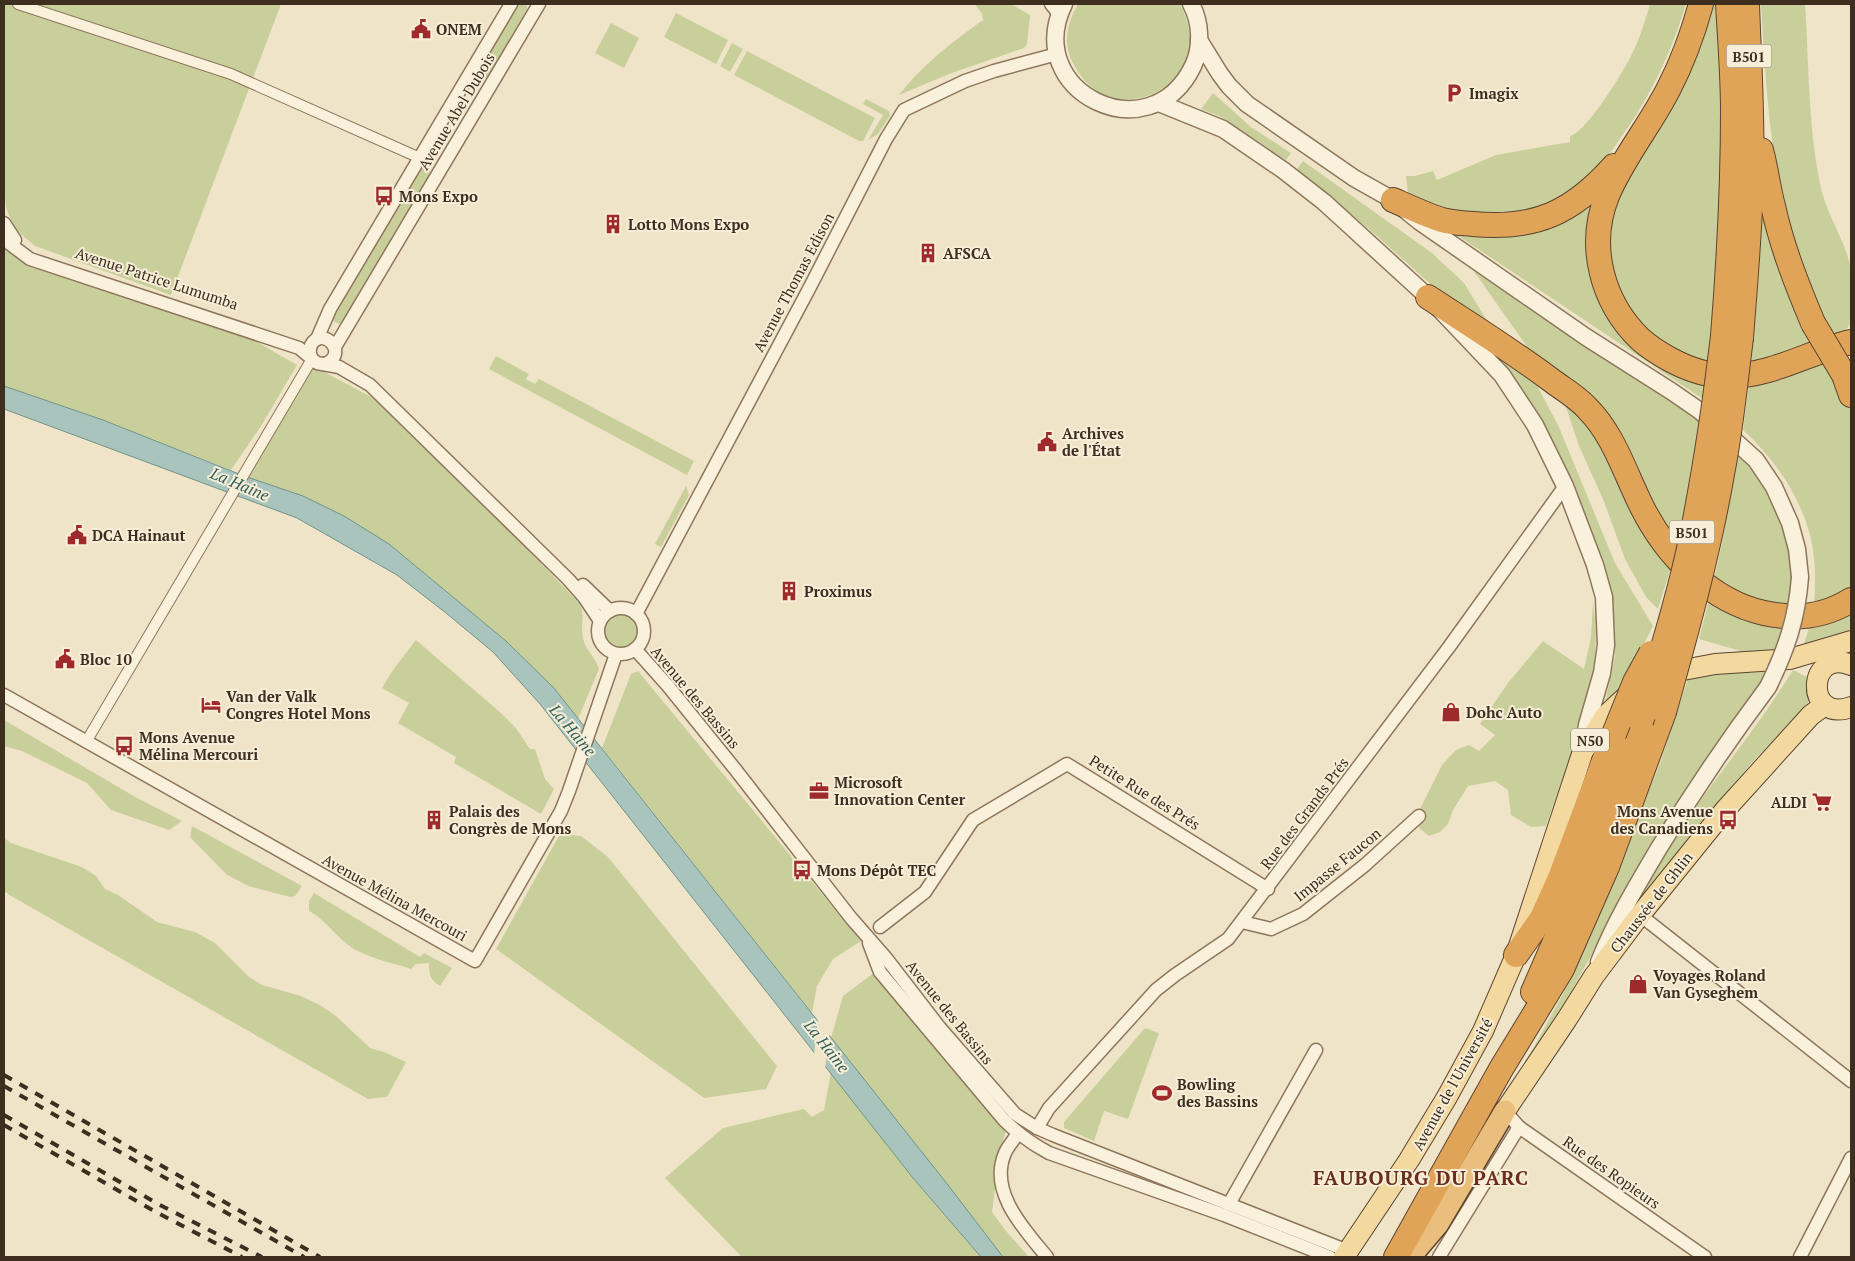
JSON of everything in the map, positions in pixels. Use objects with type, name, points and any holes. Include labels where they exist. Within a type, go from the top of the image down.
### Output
[{"type":"highway","points":[[1701,4],[1692,38],[1669,89],[1639,138],[1607,197],[1600,222],[1598,248],[1602,275],[1612,303],[1640,340],[1652,348],[1684,367],[1726,376],[1752,375],[1776,369],[1851,342]]},
{"type":"highway","name":"B501","points":[[1396,1257],[1501,1069],[1562,969],[1607,867],[1664,712],[1684,641],[1708,543],[1724,465],[1732,337],[1730,242],[1733,108],[1728,4]]},
{"type":"highway","name":"B501","points":[[1501,1069],[1590,861],[1641,722],[1666,637],[1692,536],[1713,412],[1732,337],[1748,246],[1752,109],[1747,4]]},
{"type":"highway","points":[[1752,109],[1773,207],[1795,279],[1813,323],[1849,385]]},
{"type":"highway","points":[[1393,200],[1444,221],[1493,226],[1534,222],[1566,208],[1596,186],[1639,138]]},
{"type":"highway","points":[[1428,298],[1531,365],[1587,407],[1606,432],[1642,507],[1658,535],[1673,555],[1695,577],[1722,596],[1754,611],[1778,616],[1805,617],[1825,613],[1851,600]]},
{"type":"highway","points":[[1516,955],[1542,918],[1560,878],[1635,682],[1653,650],[1666,637]]},
{"type":"highway","points":[[1410,1257],[1438,1224],[1504,1111]]},
{"type":"main road","points":[[1790,659],[1851,641]]},
{"type":"main road","name":"N50","points":[[1516,955],[1583,751],[1606,715],[1629,693],[1665,673],[1715,664],[1747,664],[1790,659]]},
{"type":"main road","points":[[1790,659],[1841,663]]},
{"type":"main road","points":[[1841,663],[1819,674],[1816,682],[1816,691],[1825,705],[1843,710],[1851,707]]},
{"type":"main road","name":"Chaussée de Ghlin","points":[[1504,1111],[1568,1019],[1594,976],[1640,915],[1725,810],[1811,715],[1825,705]]},
{"type":"main road","name":"Avenue de l'Université","points":[[1341,1255],[1409,1160],[1447,1097],[1483,1031],[1516,955]]},
{"type":"street","points":[[18,4],[231,74],[420,158]]},
{"type":"street","name":"Avenue Abel Dubois","points":[[315,340],[330,309],[511,4]]},
{"type":"street","name":"Avenue Abel Dubois","points":[[337,345],[539,4]]},
{"type":"street","points":[[1058,7],[1055,34],[1057,54],[1062,69],[1071,83],[1096,103],[1111,108],[1128,110],[1144,108],[1159,103],[1175,92],[1188,77],[1196,59],[1199,40],[1198,23],[1191,4]]},
{"type":"street","points":[[1199,40],[1220,74],[1247,104],[1354,178],[1393,200],[1420,222],[1586,337],[1700,412],[1736,441],[1756,460],[1774,487],[1790,523],[1797,549],[1800,577],[1798,604],[1784,655],[1768,687],[1732,735],[1661,844],[1613,928],[1594,976]]},
{"type":"street","name":"Avenue Thomas Edison","points":[[636,614],[886,139],[904,110],[973,79],[1057,54]]},
{"type":"street","points":[[1159,103],[1223,129],[1283,170],[1324,202],[1428,298],[1502,375],[1536,425],[1565,486],[1604,597],[1606,646],[1602,673],[1587,725],[1583,751]]},
{"type":"street","name":"Avenue Patrice Lumumba","points":[[4,223],[19,245],[34,254],[290,339],[300,342],[315,340]]},
{"type":"street","name":"Avenue Patrice Lumumba","points":[[4,236],[10,244],[30,259],[299,348],[310,361]]},
{"type":"street","points":[[86,742],[135,657],[225,510],[310,361],[309,349],[315,340],[322,338],[330,340],[337,345],[340,359],[375,380],[458,458],[610,611]]},
{"type":"street","points":[[325,364],[332,360],[337,345]]},
{"type":"street","points":[[310,361],[339,367],[370,385],[568,579],[584,597],[600,621]]},
{"type":"street","name":"Rue des Grands Prés","points":[[1036,1128],[1049,1108],[1156,990],[1174,975],[1228,939],[1449,647],[1565,486]]},
{"type":"street","points":[[616,654],[610,652],[600,642],[598,628],[600,621],[610,611],[623,608],[636,614]]},
{"type":"street","name":"Avenue des Bassins","points":[[616,654],[630,652],[640,644],[644,631],[636,614]]},
{"type":"street","name":"Avenue des Bassins","points":[[635,649],[668,686],[735,769],[940,1028],[1015,1114],[1036,1128],[1228,1204],[1341,1255]]},
{"type":"street","name":"Avenue Mélina Mercouri","points":[[4,695],[475,960],[561,810],[616,654]]},
{"type":"street","name":"Petite Rue des Prés","points":[[880,927],[926,892],[973,820],[1067,764],[1268,888]]},
{"type":"street","name":"Impasse Faucon","points":[[1242,922],[1271,929],[1304,914],[1365,865],[1419,816]]},
{"type":"street","points":[[1640,915],[1851,1081]]},
{"type":"street","points":[[867,938],[880,972],[1004,1120],[1018,1133],[1049,1153],[1341,1255]]},
{"type":"street","points":[[1228,1204],[1316,1050]]},
{"type":"street","name":"Rue des Ropieurs","points":[[1504,1111],[1519,1126],[1705,1257]]},
{"type":"street","points":[[1439,1257],[1519,1126]]},
{"type":"street","points":[[1018,1133],[1005,1154],[1002,1183],[1012,1212],[1047,1257]]},
{"type":"street","points":[[1800,1257],[1851,1158]]},
{"type":"green space","points":[[4,4],[281,4],[171,295],[35,246],[15,229],[6,208],[4,185]]},
{"type":"green space","points":[[516,4],[523,4],[527,6],[527,9],[488,77],[484,78],[476,74]]},
{"type":"green space","points":[[975,4],[1011,4],[1030,15],[1027,44],[1024,48],[949,74],[899,95],[938,54],[983,20],[982,14]]},
{"type":"green space","points":[[1078,4],[1180,4],[1190,33],[1187,60],[1179,73],[1168,84],[1155,93],[1141,98],[1125,100],[1110,97],[1096,91],[1078,72],[1068,49],[1067,34]]},
{"type":"green space","points":[[1650,4],[1686,4],[1668,55],[1644,103],[1602,164],[1583,185],[1555,201],[1534,209],[1492,214],[1471,213],[1450,208],[1408,193],[1406,176],[1415,176],[1433,171],[1437,180],[1496,155],[1570,142],[1570,136],[1577,132],[1595,113],[1621,74],[1637,42]]},
{"type":"green space","points":[[1711,4],[1719,4],[1724,84],[1715,302],[1707,366],[1643,331],[1617,288],[1608,254],[1609,227],[1619,195]]},
{"type":"green space","points":[[1761,4],[1805,4],[1811,116],[1816,161],[1826,205],[1845,248],[1852,276],[1851,323],[1845,331],[1834,335],[1814,295],[1798,255],[1786,215],[1771,133]]},
{"type":"green space","points":[[676,13],[728,40],[716,64],[664,37]]},
{"type":"green space","points":[[611,23],[639,38],[624,68],[595,53]]},
{"type":"green space","points":[[732,43],[743,49],[730,72],[720,66]]},
{"type":"green space","points":[[747,51],[875,118],[863,141],[859,141],[734,75]]},
{"type":"green space","points":[[1213,93],[1251,127],[1291,153],[1286,160],[1219,116],[1201,109]]},
{"type":"green space","points":[[866,99],[889,111],[890,116],[878,134],[868,140],[883,115],[863,104]]},
{"type":"green space","points":[[1303,161],[1432,253],[1464,283],[1494,332],[1459,310],[1376,235],[1297,169]]},
{"type":"green space","points":[[420,166],[429,170],[430,175],[342,323],[339,324],[330,319]]},
{"type":"green space","points":[[1590,198],[1597,202],[1608,310],[1705,379],[1703,399],[1454,233]]},
{"type":"green space","points":[[1763,200],[1814,345],[1751,365],[1759,275]]},
{"type":"green space","points":[[4,244],[176,313],[252,339],[297,365],[261,426],[231,470],[103,420],[4,386]]},
{"type":"green space","points":[[1468,263],[1701,420],[1676,550],[1642,493],[1535,358]]},
{"type":"green space","points":[[496,356],[529,374],[526,379],[535,384],[539,379],[694,461],[687,475],[489,369]]},
{"type":"green space","points":[[1822,359],[1851,403],[1851,593],[1814,608],[1814,557],[1804,516],[1797,500],[1778,469],[1743,430],[1749,383]]},
{"type":"green space","points":[[1504,360],[1533,378],[1558,425],[1615,563],[1653,626],[1621,690],[1605,703],[1615,656],[1615,631],[1610,593],[1501,364]]},
{"type":"green space","points":[[309,364],[379,401],[472,492],[579,603],[583,615],[582,633],[584,642],[599,669],[578,719],[553,687],[506,641],[389,544],[344,516],[303,496],[244,476]]},
{"type":"green space","points":[[1565,404],[1586,424],[1607,457],[1637,523],[1652,547],[1670,570],[1658,609],[1646,597],[1625,559],[1603,499],[1579,446]]},
{"type":"green space","points":[[1738,456],[1759,474],[1774,500],[1793,555],[1790,611],[1713,583]]},
{"type":"green space","points":[[686,486],[689,495],[661,547],[655,544]]},
{"type":"green space","points":[[1709,600],[1786,628],[1777,652],[1751,654],[1699,639]]},
{"type":"green space","points":[[1593,602],[1596,631],[1595,659],[1590,688],[1575,744],[1546,826],[1531,827],[1511,815],[1508,790],[1495,781],[1468,786],[1453,810],[1448,824],[1440,832],[1429,836],[1419,828],[1417,815],[1442,765],[1456,750],[1469,745],[1479,751],[1495,735],[1480,724],[1508,683],[1543,641],[1584,669],[1591,637]]},
{"type":"green space","points":[[622,611],[635,617],[641,630],[635,643],[622,649],[609,643],[603,630],[609,617]]},
{"type":"green space","points":[[1851,612],[1851,636],[1802,650],[1809,628]]},
{"type":"green space","points":[[416,640],[501,713],[515,727],[530,749],[535,749],[545,779],[554,789],[541,814],[454,763],[456,757],[398,723],[409,703],[382,688]]},
{"type":"green space","points":[[1793,670],[1809,678],[1808,707],[1756,758],[1695,829],[1635,909],[1631,907],[1682,827],[1760,720]]},
{"type":"green space","points":[[638,671],[861,941],[833,959],[817,986],[812,1013],[602,748],[631,674]]},
{"type":"green space","points":[[1768,671],[1643,860],[1545,1040],[1511,1089],[1564,992],[1609,890],[1660,763],[1688,679],[1731,673]]},
{"type":"green space","points":[[4,720],[137,798],[182,821],[169,830],[111,810],[87,783],[22,751],[4,746]]},
{"type":"green space","points":[[192,826],[302,886],[295,896],[290,897],[248,886],[226,874],[190,837]]},
{"type":"green space","points":[[560,834],[581,836],[608,857],[777,1066],[766,1089],[704,1098],[496,949]]},
{"type":"green space","points":[[4,838],[11,843],[82,867],[96,876],[105,889],[118,895],[157,922],[195,932],[215,943],[249,977],[262,985],[301,996],[320,1005],[336,1016],[370,1048],[406,1062],[387,1097],[368,1099],[11,896],[4,891]]},
{"type":"green space","points":[[314,893],[420,957],[424,953],[452,968],[440,986],[431,977],[429,963],[416,964],[411,969],[358,951],[309,911],[309,901]]},
{"type":"green space","points":[[875,972],[963,1082],[1006,1131],[1001,1146],[992,1212],[1029,1257],[1002,1257],[831,1038],[843,996]]},
{"type":"green space","points":[[1145,1028],[1159,1033],[1128,1119],[1104,1111],[1094,1141],[1064,1128],[1064,1122]]},
{"type":"green space","points":[[831,1072],[913,1178],[981,1257],[742,1257],[665,1178],[723,1128],[804,1109],[812,1117],[824,1110]]},
{"type":"water","name":"La Haine","points":[[4,386],[103,420],[244,476],[303,496],[344,516],[389,544],[506,641],[553,687],[1003,1257],[981,1257],[913,1178],[540,704],[493,652],[397,575],[297,518],[4,409]]},
{"type":"pier","points":[[818,1017],[830,1032],[825,1069],[814,1055]]},
{"type":"railway","points":[[4,1075],[320,1257]]},
{"type":"railway","points":[[4,1086],[304,1257]]},
{"type":"railway","points":[[4,1115],[158,1204],[262,1257]]},
{"type":"railway","points":[[4,1125],[154,1211],[242,1257]]},
{"type":"place","name":"ONEM","points":[[421,29]]},
{"type":"place","name":"Imagix","points":[[1454,93]]},
{"type":"place","name":"Mons Expo","points":[[384,196]]},
{"type":"place","name":"Lotto Mons Expo","points":[[613,224]]},
{"type":"place","name":"AFSCA","points":[[928,253]]},
{"type":"place","name":"Archives de l'État","points":[[1047,442]]},
{"type":"place","name":"DCA Hainaut","points":[[77,535]]},
{"type":"place","name":"Proximus","points":[[789,591]]},
{"type":"place","name":"Bloc 10","points":[[65,659]]},
{"type":"place","name":"Van der Valk Congres Hotel Mons","points":[[211,705]]},
{"type":"place","name":"Dohc Auto","points":[[1451,712]]},
{"type":"place","name":"Mons Avenue Mélina Mercouri","points":[[124,746]]},
{"type":"place","name":"Microsoft Innovation Center","points":[[819,791]]},
{"type":"place","name":"ALDI","points":[[1822,802]]},
{"type":"place","name":"Palais des Congrès de Mons","points":[[434,820]]},
{"type":"place","name":"Mons Avenue des Canadiens","points":[[1728,820]]},
{"type":"place","name":"Mons Dépôt TEC","points":[[802,870]]},
{"type":"place","name":"Voyages Roland Van Gyseghem","points":[[1638,984]]},
{"type":"place","name":"Bowling des Bassins","points":[[1162,1093]]},
{"type":"district","name":"FAUBOURG DU PARC","points":[[1421,1177]]}]
